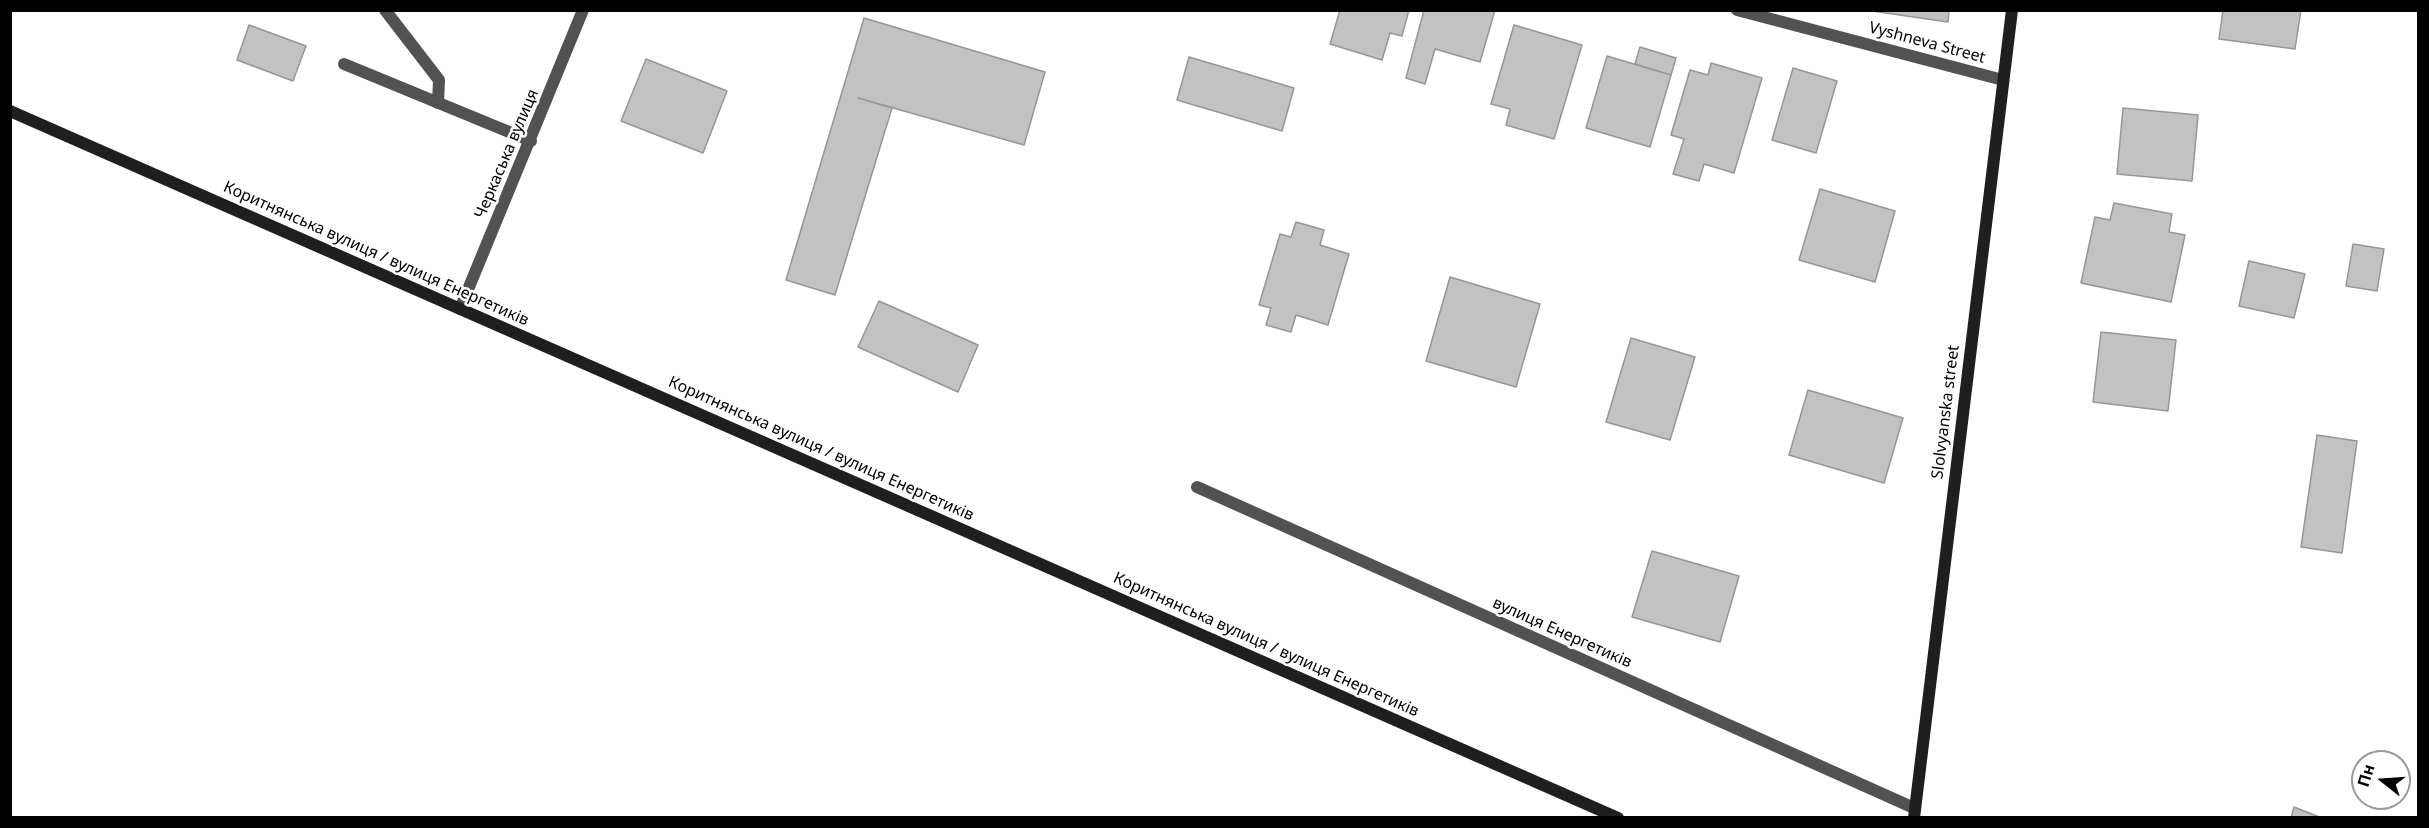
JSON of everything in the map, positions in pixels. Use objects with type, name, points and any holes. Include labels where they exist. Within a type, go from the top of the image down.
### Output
[{"type":"street","points":[[385,10],[439,80],[438,103]]},
{"type":"street","name":"Черкаська вулиця","points":[[460,309],[584,10]]},
{"type":"street","name":"Vyshneva Street","points":[[1737,10],[2003,80]]},
{"type":"street","name":"Slolvyanska street","points":[[1914,813],[2012,10]]},
{"type":"street","points":[[344,64],[531,141]]},
{"type":"street","name":"Коритнянська вулиця / вулиця Енергетиків","points":[[10,111],[1618,818]]},
{"type":"street","name":"вулиця Енергетиків","points":[[1197,487],[1914,813]]},
{"type":"building","points":[[1340,10],[1409,10],[1402,36],[1390,33],[1382,60],[1330,44]]},
{"type":"building","points":[[1424,10],[1495,10],[1480,62],[1435,49],[1425,84],[1406,78]]},
{"type":"building","points":[[1865,10],[1949,10],[1948,22]]},
{"type":"building","points":[[2223,10],[2301,10],[2295,49],[2219,39]]},
{"type":"building","points":[[864,18],[1045,72],[1024,145],[858,98],[892,108],[835,295],[786,280]]},
{"type":"building","points":[[249,25],[306,46],[293,81],[237,60]]},
{"type":"building","points":[[1514,25],[1582,45],[1554,139],[1506,125],[1510,109],[1491,104]]},
{"type":"building","points":[[1640,47],[1676,58],[1671,75],[1635,64]]},
{"type":"building","points":[[1607,56],[1671,75],[1650,147],[1586,128]]},
{"type":"building","points":[[1189,57],[1294,88],[1282,131],[1177,100]]},
{"type":"building","points":[[646,59],[727,91],[703,153],[621,121]]},
{"type":"building","points":[[1711,63],[1762,78],[1734,173],[1704,164],[1699,181],[1673,174],[1684,139],[1671,135],[1690,70],[1708,75]]},
{"type":"building","points":[[1793,68],[1837,81],[1816,153],[1772,140]]},
{"type":"building","points":[[2123,108],[2198,115],[2192,181],[2117,174]]},
{"type":"building","points":[[1820,189],[1895,211],[1875,282],[1799,260]]},
{"type":"building","points":[[2114,203],[2172,214],[2169,232],[2185,235],[2171,302],[2081,283],[2095,217],[2110,220]]},
{"type":"building","points":[[1296,222],[1324,230],[1320,245],[1349,254],[1328,325],[1296,315],[1291,332],[1266,325],[1271,308],[1259,305],[1280,234],[1291,237]]},
{"type":"building","points":[[2353,244],[2384,249],[2377,291],[2346,286]]},
{"type":"building","points":[[2249,261],[2305,274],[2294,318],[2239,306]]},
{"type":"building","points":[[1450,277],[1540,304],[1516,387],[1426,361]]},
{"type":"building","points":[[879,301],[978,345],[958,392],[858,347]]},
{"type":"building","points":[[2101,332],[2176,340],[2168,411],[2093,402]]},
{"type":"building","points":[[1631,338],[1695,357],[1670,440],[1606,422]]},
{"type":"building","points":[[1808,390],[1903,418],[1884,483],[1789,455]]},
{"type":"building","points":[[2317,435],[2357,441],[2342,553],[2301,547]]},
{"type":"building","points":[[1652,551],[1739,576],[1720,642],[1632,617]]},
{"type":"building","points":[[2294,807],[2322,818],[2291,818]]}]
